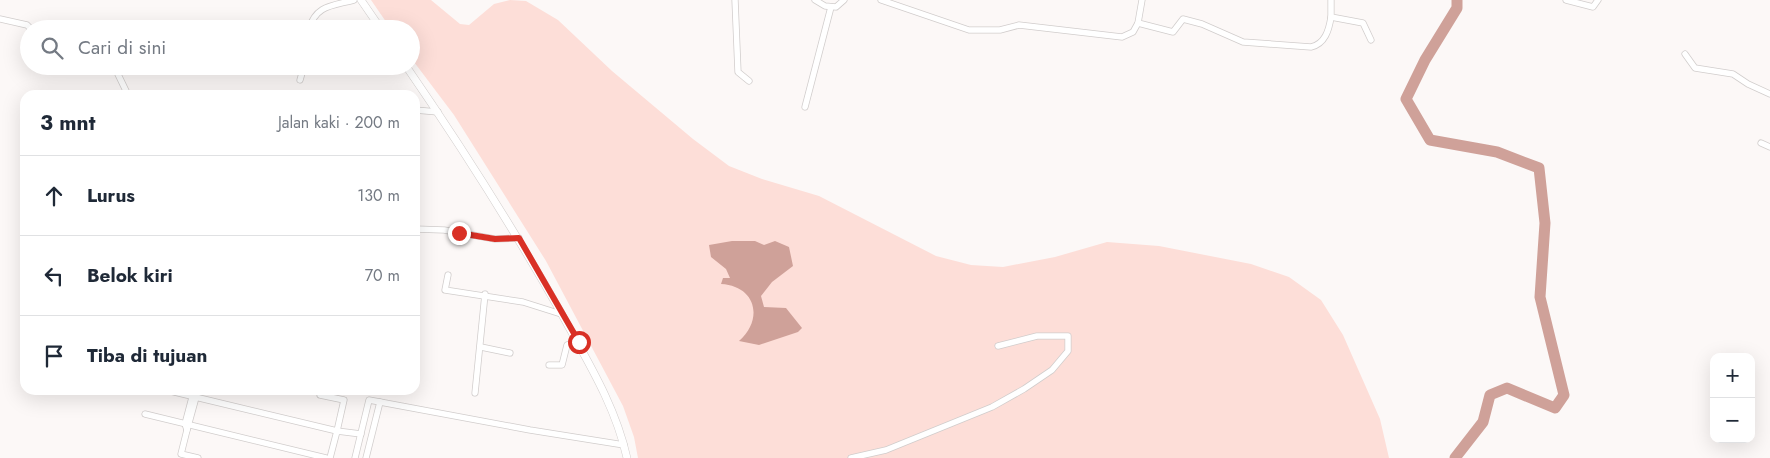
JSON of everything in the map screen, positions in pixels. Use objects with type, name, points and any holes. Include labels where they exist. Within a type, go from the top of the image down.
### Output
[{"type":"street","points":[[313,20],[315,14],[321,9],[354,0]]},
{"type":"street","points":[[361,0],[375,20]]},
{"type":"street","points":[[736,0],[738,72],[749,81]]},
{"type":"street","points":[[815,0],[831,6],[839,6],[844,0]]},
{"type":"street","points":[[880,0],[969,30],[1000,30],[1018,26],[1122,37],[1134,32],[1138,23],[1142,0]]},
{"type":"street","points":[[1138,23],[1173,32],[1183,20],[1202,24],[1243,42],[1311,47],[1320,43],[1329,31],[1331,0]]},
{"type":"street","points":[[1566,0],[1587,7],[1593,7],[1598,0]]},
{"type":"street","points":[[805,107],[831,6]]},
{"type":"street","points":[[1331,17],[1363,23],[1371,40]]},
{"type":"street","points":[[0,19],[20,23]]},
{"type":"street","points":[[1685,54],[1695,68],[1733,74],[1770,94]]},
{"type":"street","points":[[118,75],[126,90]]},
{"type":"street","points":[[300,80],[301,75]]},
{"type":"street","points":[[412,75],[519,238],[561,314],[579,342],[610,401],[627,458]]},
{"type":"street","points":[[420,110],[438,112]]},
{"type":"street","points":[[1761,143],[1770,147]]},
{"type":"street","points":[[420,229],[444,230],[495,239],[519,238]]},
{"type":"street","points":[[448,275],[446,290],[485,294],[523,302],[561,314]]},
{"type":"street","points":[[475,393],[485,294]]},
{"type":"street","points":[[851,458],[904,442],[992,407],[1052,370],[1068,351],[1068,336],[1037,336],[998,346]]},
{"type":"street","points":[[549,365],[562,365],[567,345],[579,342]]},
{"type":"street","points":[[481,347],[510,353]]},
{"type":"street","points":[[194,395],[181,454],[198,458]]},
{"type":"street","points":[[198,395],[337,431],[361,434]]},
{"type":"street","points":[[146,414],[187,426],[328,458],[344,400],[320,395]]},
{"type":"street","points":[[355,458],[369,400],[530,430],[624,445]]},
{"type":"street","points":[[366,458],[380,402]]},
{"type":"shaded area","points":[[371,0],[431,0],[460,24],[469,25],[494,4],[510,0],[526,1],[558,20],[612,71],[693,139],[729,166],[762,179],[819,196],[936,256],[971,265],[1003,267],[1055,257],[1107,242],[1159,246],[1251,264],[1289,277],[1321,300],[1343,335],[1380,419],[1389,458],[638,458],[634,437],[623,406],[546,261],[454,115],[420,70],[420,20],[385,20]]},
{"type":"shaded area","points":[[732,241],[755,241],[764,245],[775,241],[789,247],[793,266],[772,282],[761,296],[764,307],[786,308],[802,328],[798,332],[759,345],[739,341],[752,323],[754,314],[752,305],[749,297],[742,291],[733,286],[721,284],[723,278],[730,278],[726,269],[711,257],[709,245]]},
{"type":"waterway","points":[[1455,458],[1483,422],[1490,395],[1507,388],[1555,408],[1564,395],[1540,297],[1545,223],[1539,168],[1497,152],[1430,140],[1406,99],[1425,60],[1457,8],[1457,0]]},
{"type":"route","points":[[459,233],[495,239],[519,238],[561,314],[579,342]]}]
